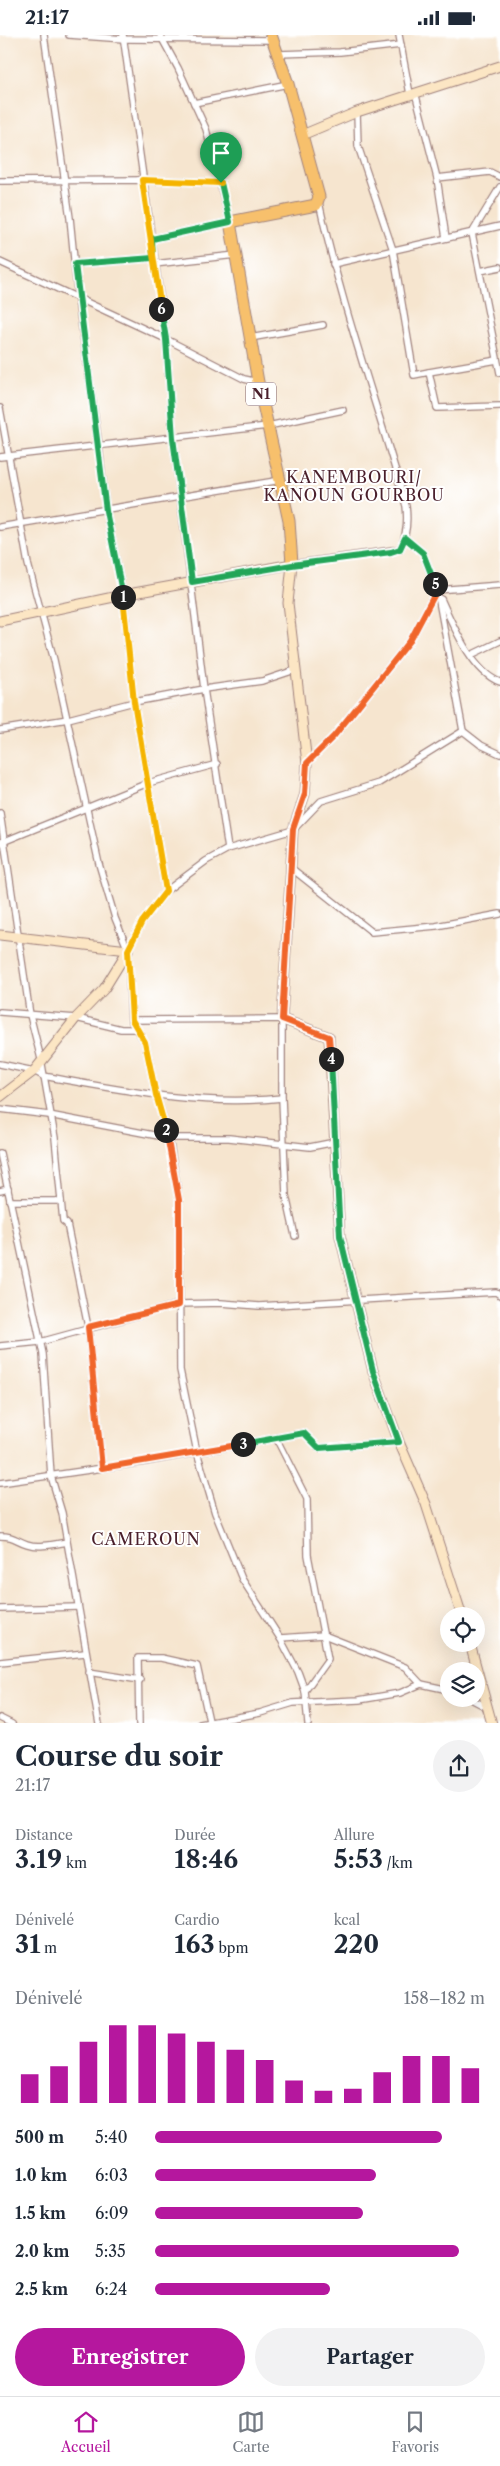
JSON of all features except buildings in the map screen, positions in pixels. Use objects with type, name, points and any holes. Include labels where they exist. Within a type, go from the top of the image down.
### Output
[{"type":"highway","points":[[230,222],[316,205],[320,197],[288,84],[272,37]]},
{"type":"highway","name":"N1","points":[[230,222],[258,382],[281,480],[288,521],[292,565]]},
{"type":"main road","points":[[302,135],[357,112],[500,66]]},
{"type":"main road","points":[[0,621],[122,595],[292,565]]},
{"type":"main road","name":"N1","points":[[282,1019],[293,829],[305,794],[307,763],[288,603],[292,565]]},
{"type":"main road","points":[[0,935],[128,950],[104,989],[76,1018],[41,1059],[34,1071],[0,1097]]},
{"type":"main road","points":[[282,1019],[329,1037],[340,1236],[373,1371],[399,1442],[426,1504],[459,1607]]},
{"type":"main road","points":[[472,1652],[492,1723]]},
{"type":"street","points":[[44,35],[70,218],[78,300],[99,446],[106,511],[122,595],[134,702],[166,891]]},
{"type":"street","points":[[69,35],[272,37]]},
{"type":"street","points":[[399,35],[437,179],[446,238]]},
{"type":"street","points":[[124,37],[134,99],[142,180],[152,239],[153,261],[166,339],[173,438],[204,689],[217,764],[228,849]]},
{"type":"street","points":[[152,239],[230,222],[206,129],[178,68],[160,37]]},
{"type":"street","points":[[278,54],[340,53],[401,45]]},
{"type":"street","points":[[194,103],[288,84]]},
{"type":"street","points":[[357,112],[358,147],[393,250],[414,375],[497,360]]},
{"type":"street","points":[[437,179],[490,172],[500,177]]},
{"type":"street","points":[[0,181],[142,180],[221,183]]},
{"type":"street","points":[[500,187],[472,233],[500,373]]},
{"type":"street","points":[[292,565],[391,552],[400,549],[405,538],[408,519],[406,506],[333,264],[319,201]]},
{"type":"street","points":[[333,264],[500,226]]},
{"type":"street","points":[[75,264],[236,255]]},
{"type":"street","points":[[0,262],[78,300],[166,339],[244,379],[258,382]]},
{"type":"street","points":[[480,271],[500,267]]},
{"type":"street","points":[[250,339],[323,325]]},
{"type":"street","points":[[430,372],[437,408],[500,406]]},
{"type":"street","points":[[0,408],[21,524],[40,611],[68,719],[107,893],[128,950],[132,1020],[145,1042],[156,1095],[169,1138],[179,1200],[180,1370],[197,1452],[215,1513],[242,1579],[280,1638],[306,1691],[308,1723]]},
{"type":"street","points":[[0,457],[268,426],[343,410]]},
{"type":"street","points":[[0,527],[106,511],[281,480]]},
{"type":"street","points":[[405,538],[423,553],[450,620],[479,668],[491,679],[500,682]]},
{"type":"street","points":[[437,590],[500,585]]},
{"type":"street","points":[[437,590],[463,731],[481,745],[500,754]]},
{"type":"street","points":[[307,763],[334,736],[410,641],[437,590]]},
{"type":"street","points":[[471,655],[500,641]]},
{"type":"street","points":[[0,730],[68,719],[134,702],[262,681],[295,671]]},
{"type":"street","points":[[128,950],[142,922],[166,891],[206,861],[228,849],[293,829],[321,801],[379,783],[463,731]]},
{"type":"street","points":[[2,842],[87,806],[148,783],[217,764]]},
{"type":"street","points":[[0,813],[2,842],[19,937],[30,1015],[41,1059],[54,1138],[63,1221],[67,1224],[88,1327],[102,1468]]},
{"type":"street","points":[[291,867],[372,932],[436,926],[500,914]]},
{"type":"street","points":[[0,1011],[76,1018],[121,1029],[136,1029]]},
{"type":"street","points":[[132,1020],[282,1019],[282,1098],[286,1195],[296,1236]]},
{"type":"street","points":[[0,1064],[34,1071],[43,1076],[189,1100],[252,1101],[282,1098]]},
{"type":"street","points":[[0,1109],[49,1115],[169,1138],[229,1138],[310,1147],[335,1142]]},
{"type":"street","points":[[0,1153],[40,1342],[51,1476],[62,1513],[99,1723]]},
{"type":"street","points":[[0,1191],[8,1189]]},
{"type":"street","points":[[10,1201],[61,1201]]},
{"type":"street","points":[[0,1346],[40,1342],[88,1327],[179,1305],[221,1303],[259,1307],[496,1292],[500,1295]]},
{"type":"street","points":[[0,1483],[102,1468],[304,1433],[319,1448],[399,1442]]},
{"type":"street","points":[[276,1438],[306,1499],[308,1555],[328,1659],[306,1691]]},
{"type":"street","points":[[0,1536],[11,1536],[26,1544],[47,1545],[67,1542]]},
{"type":"street","points":[[0,1609],[78,1607]]},
{"type":"street","points":[[280,1638],[324,1635],[405,1667],[420,1684]]},
{"type":"street","points":[[0,1662],[86,1653]]},
{"type":"street","points":[[139,1723],[140,1680],[138,1658],[162,1658],[197,1666],[209,1721]]},
{"type":"street","points":[[89,1672],[140,1680]]},
{"type":"street","points":[[200,1723],[260,1713],[294,1703],[359,1700],[400,1693],[420,1684],[440,1688]]},
{"type":"street","points":[[0,1718],[12,1723]]},
{"type":"district","name":"KANEMBOURI/ KANOUN GOURBOU","points":[[354,486]]},
{"type":"district","name":"CAMEROUN","points":[[146,1539]]},
{"type":"route","points":[[221,183],[142,180],[152,239],[166,339],[173,438],[192,582],[292,565],[391,552],[400,549],[405,538],[423,553],[437,590],[410,641],[334,736],[307,763],[305,794],[293,829],[282,1019],[329,1037],[340,1236],[373,1371],[399,1442],[319,1448],[304,1433],[102,1468],[92,1386],[88,1327],[179,1305],[179,1200],[169,1138],[156,1095],[145,1042],[132,1020],[128,950],[142,922],[166,891],[134,702],[122,595],[106,511],[99,446],[78,300],[75,264],[153,258],[152,239],[230,222],[221,183]]}]
